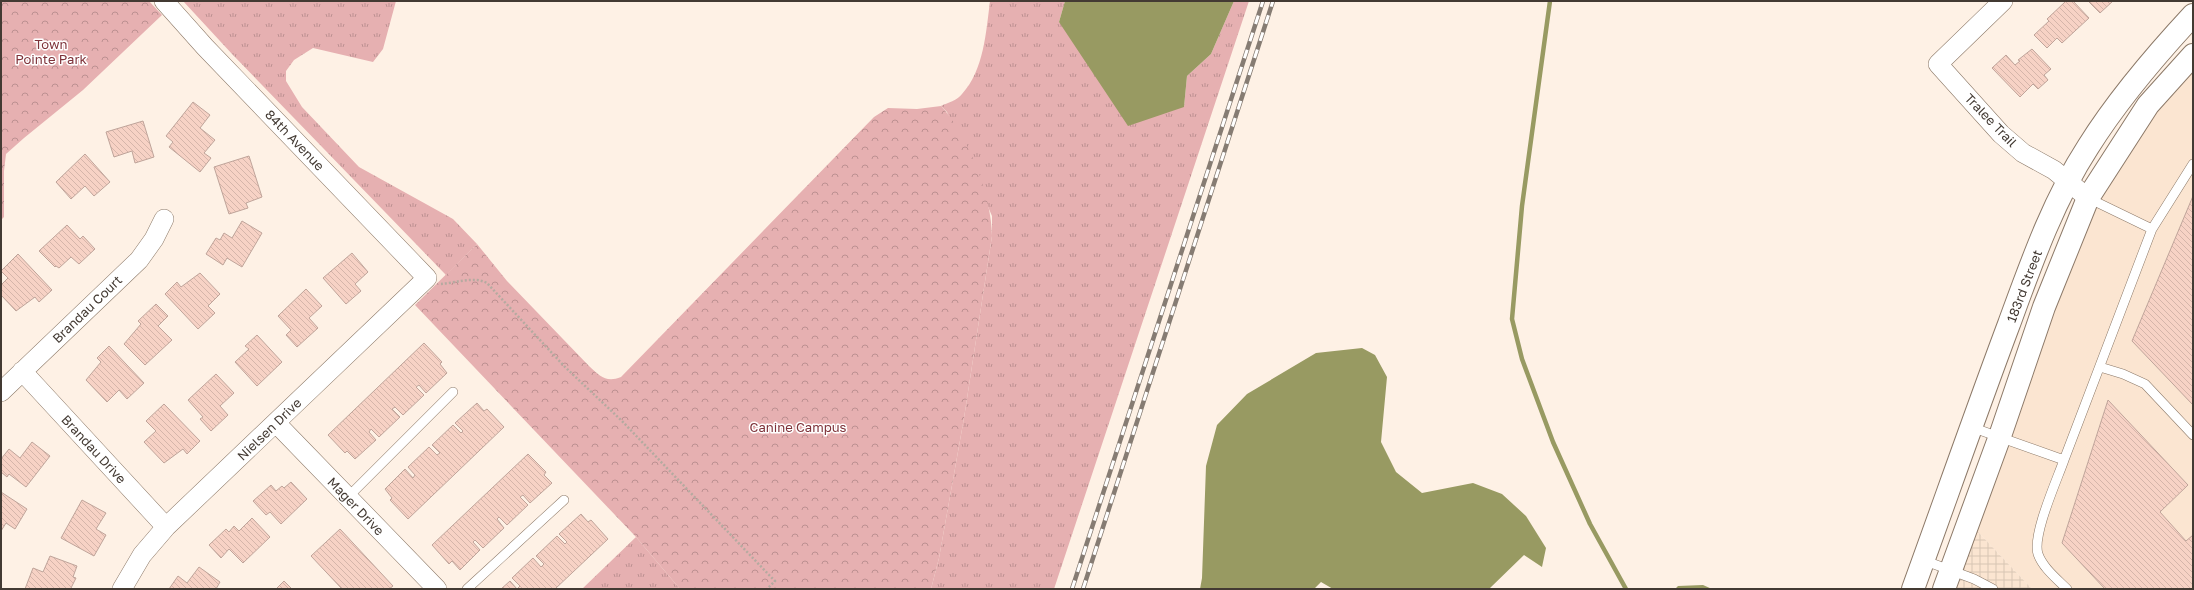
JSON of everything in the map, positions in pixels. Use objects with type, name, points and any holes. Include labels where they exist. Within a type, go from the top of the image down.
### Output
[{"type":"street","name":"84th Avenue","points":[[164,1],[431,281]]},
{"type":"street","name":"Tralee Trail","points":[[2003,1],[1938,64],[2001,134],[2023,153],[2054,170],[2088,198]]},
{"type":"street","name":"183rd Street","points":[[1913,589],[2022,289],[2068,182],[2087,148],[2119,101],[2155,56],[2193,15]]},
{"type":"street","name":"183rd Street","points":[[1948,580],[2000,436],[2044,307],[2088,198],[2148,105],[2193,56]]},
{"type":"street","name":"Brandau Court","points":[[1,392],[139,260],[154,239],[164,219]]},
{"type":"street","name":"Nielsen Drive","points":[[122,589],[142,555],[166,526],[431,281]]},
{"type":"street","name":"Brandau Drive","points":[[22,371],[166,526]]},
{"type":"street","name":"Mager Drive","points":[[276,423],[437,589]]},
{"type":"lane","points":[[2067,589],[2045,566],[2038,553],[2037,537],[2064,460],[2152,229],[2193,164]]},
{"type":"lane","points":[[2088,198],[2152,229]]},
{"type":"lane","points":[[2100,367],[2123,374],[2145,384],[2193,435]]},
{"type":"lane","points":[[348,497],[453,392]]},
{"type":"lane","points":[[1971,427],[2000,436],[2064,460]]},
{"type":"lane","points":[[468,589],[564,500]]},
{"type":"lane","points":[[1923,560],[1948,580],[1993,589]]},
{"type":"path","points":[[431,281],[474,279],[487,283],[565,367],[627,426],[775,581],[767,589]]},
{"type":"shaded area","points":[[1065,1],[1234,1],[1211,54],[1187,76],[1184,107],[1128,126],[1059,22]]},
{"type":"shaded area","points":[[2193,49],[2193,589],[2032,589],[1964,517],[2080,204]]},
{"type":"shaded area","points":[[1362,348],[1375,355],[1387,377],[1381,442],[1396,472],[1422,493],[1473,483],[1502,494],[1526,516],[1546,548],[1542,567],[1524,555],[1489,589],[1333,589],[1321,582],[1314,589],[1200,589],[1202,578],[1206,466],[1217,425],[1247,394],[1316,353]]},
{"type":"shaded area","points":[[1964,517],[2032,589],[1938,589]]},
{"type":"shaded area","points":[[1703,585],[1712,589],[1675,589],[1678,586]]},
{"type":"green space","name":"Town Pointe Park","points":[[1,1],[149,1],[162,15],[83,90],[6,154],[4,171],[4,217],[1,220]]},
{"type":"green space","points":[[183,1],[396,1],[383,49],[373,62],[313,48],[294,60],[286,71],[286,81],[302,107],[359,167],[453,219],[477,244],[446,275],[232,54]]},
{"type":"green space","points":[[990,1],[1065,1],[1059,22],[1184,107],[1187,76],[1211,54],[1234,1],[1249,1],[1054,589],[931,589],[939,558],[964,418],[992,236],[992,216],[947,112],[941,106],[955,100],[960,96],[975,74],[983,50]]},
{"type":"green space","name":"Canine Campus","points":[[941,106],[951,118],[960,133],[977,167],[988,203],[992,236],[964,418],[939,558],[931,589],[680,589],[636,537],[415,305],[477,244],[507,281],[589,366],[604,378],[616,379],[621,377],[874,117],[888,108],[917,109]]},
{"type":"green space","points":[[636,537],[680,589],[582,589]]},
{"type":"building","points":[[2066,1],[2073,1],[2089,18],[2062,43],[2057,38],[2047,48],[2034,35],[2049,21],[2047,19]]},
{"type":"building","points":[[2088,1],[2113,1],[2100,13]]},
{"type":"building","points":[[2032,49],[2051,69],[2044,75],[2048,80],[2038,89],[2033,84],[2020,97],[1992,68],[2006,55],[2015,65],[2020,61],[2018,60]]},
{"type":"building","points":[[193,102],[210,115],[200,128],[215,140],[204,153],[211,158],[200,172],[169,147],[173,142],[166,136]]},
{"type":"building","points":[[143,121],[154,157],[135,163],[132,151],[114,157],[106,132]]},
{"type":"building","points":[[85,154],[110,182],[94,196],[85,186],[71,199],[56,182]]},
{"type":"building","points":[[249,156],[262,197],[246,203],[248,208],[229,214],[214,167]]},
{"type":"building","points":[[2193,196],[2193,405],[2132,341]]},
{"type":"building","points":[[242,221],[262,233],[242,267],[227,258],[223,265],[206,254],[216,238],[220,240],[224,233],[232,238]]},
{"type":"building","points":[[67,225],[80,239],[83,236],[95,249],[79,264],[71,257],[59,268],[56,266],[55,267],[39,251]]},
{"type":"building","points":[[352,253],[368,272],[355,284],[361,291],[346,304],[323,278]]},
{"type":"building","points":[[18,254],[52,290],[39,302],[35,297],[16,311],[1,295],[1,285],[8,278],[1,271]]},
{"type":"building","points":[[200,273],[220,294],[208,306],[215,313],[198,329],[165,294],[177,282],[181,287]]},
{"type":"building","points":[[306,289],[322,306],[309,318],[318,328],[297,347],[286,335],[291,330],[278,316]]},
{"type":"building","points":[[156,304],[168,316],[158,326],[172,340],[145,365],[124,344],[141,324],[138,321]]},
{"type":"building","points":[[257,335],[282,362],[257,386],[235,362],[249,349],[245,346]]},
{"type":"building","points":[[424,343],[442,362],[440,364],[447,373],[426,393],[419,385],[416,387],[424,395],[403,415],[395,407],[392,409],[400,417],[379,437],[371,429],[369,432],[376,440],[355,459],[347,451],[345,453],[328,435]]},
{"type":"building","points":[[109,346],[144,383],[127,399],[119,390],[107,402],[86,380],[101,362],[97,358]]},
{"type":"building","points":[[216,374],[234,393],[220,406],[228,415],[211,431],[200,419],[203,417],[188,400]]},
{"type":"building","points":[[2108,400],[2188,485],[2160,512],[2186,541],[2193,535],[2193,589],[2105,589],[2062,543]]},
{"type":"building","points":[[477,403],[484,411],[487,409],[504,427],[408,519],[390,500],[392,498],[385,489],[405,469],[413,478],[415,475],[408,467],[429,447],[437,455],[440,453],[432,445],[453,425],[461,433],[463,431],[455,423]]},
{"type":"building","points":[[164,404],[200,441],[187,454],[183,449],[164,463],[144,442],[156,431],[146,421]]},
{"type":"building","points":[[32,442],[50,456],[26,487],[9,474],[7,477],[1,472],[1,459],[9,449],[20,458]]},
{"type":"building","points":[[528,454],[546,472],[544,475],[552,483],[530,503],[523,495],[520,497],[528,505],[507,525],[499,517],[497,519],[504,528],[483,548],[475,540],[473,542],[480,550],[460,570],[452,561],[449,564],[432,545]]},
{"type":"building","points":[[291,482],[307,499],[281,524],[270,512],[266,515],[253,501],[271,485],[276,491],[282,486],[284,488]]},
{"type":"building","points":[[1,492],[27,509],[15,529],[6,523],[1,531]]},
{"type":"building","points":[[82,500],[106,513],[96,529],[106,535],[94,556],[61,538]]},
{"type":"building","points":[[581,514],[588,522],[591,520],[608,539],[555,589],[517,589],[520,586],[512,578],[533,558],[541,567],[544,564],[536,556],[557,536],[565,544],[567,542],[559,534]]},
{"type":"building","points":[[252,518],[270,537],[243,563],[229,549],[221,558],[209,545],[226,529],[229,532],[234,526],[239,531]]},
{"type":"building","points":[[340,529],[393,586],[389,589],[342,589],[311,556]]},
{"type":"building","points":[[50,556],[77,566],[73,577],[76,578],[71,588],[73,589],[25,589],[33,568],[43,572]]},
{"type":"building","points":[[199,567],[220,582],[216,589],[169,589],[178,576],[187,583]]},
{"type":"building","points":[[284,581],[292,589],[276,589]]},
{"type":"building","points":[[510,581],[517,589],[501,589]]},
{"type":"waterway","points":[[1550,1],[1522,206],[1512,319],[1522,359],[1553,442],[1590,524],[1626,589]]},
{"type":"railway","points":[[1072,589],[1263,1]]},
{"type":"railway","points":[[1083,589],[1273,1]]}]
